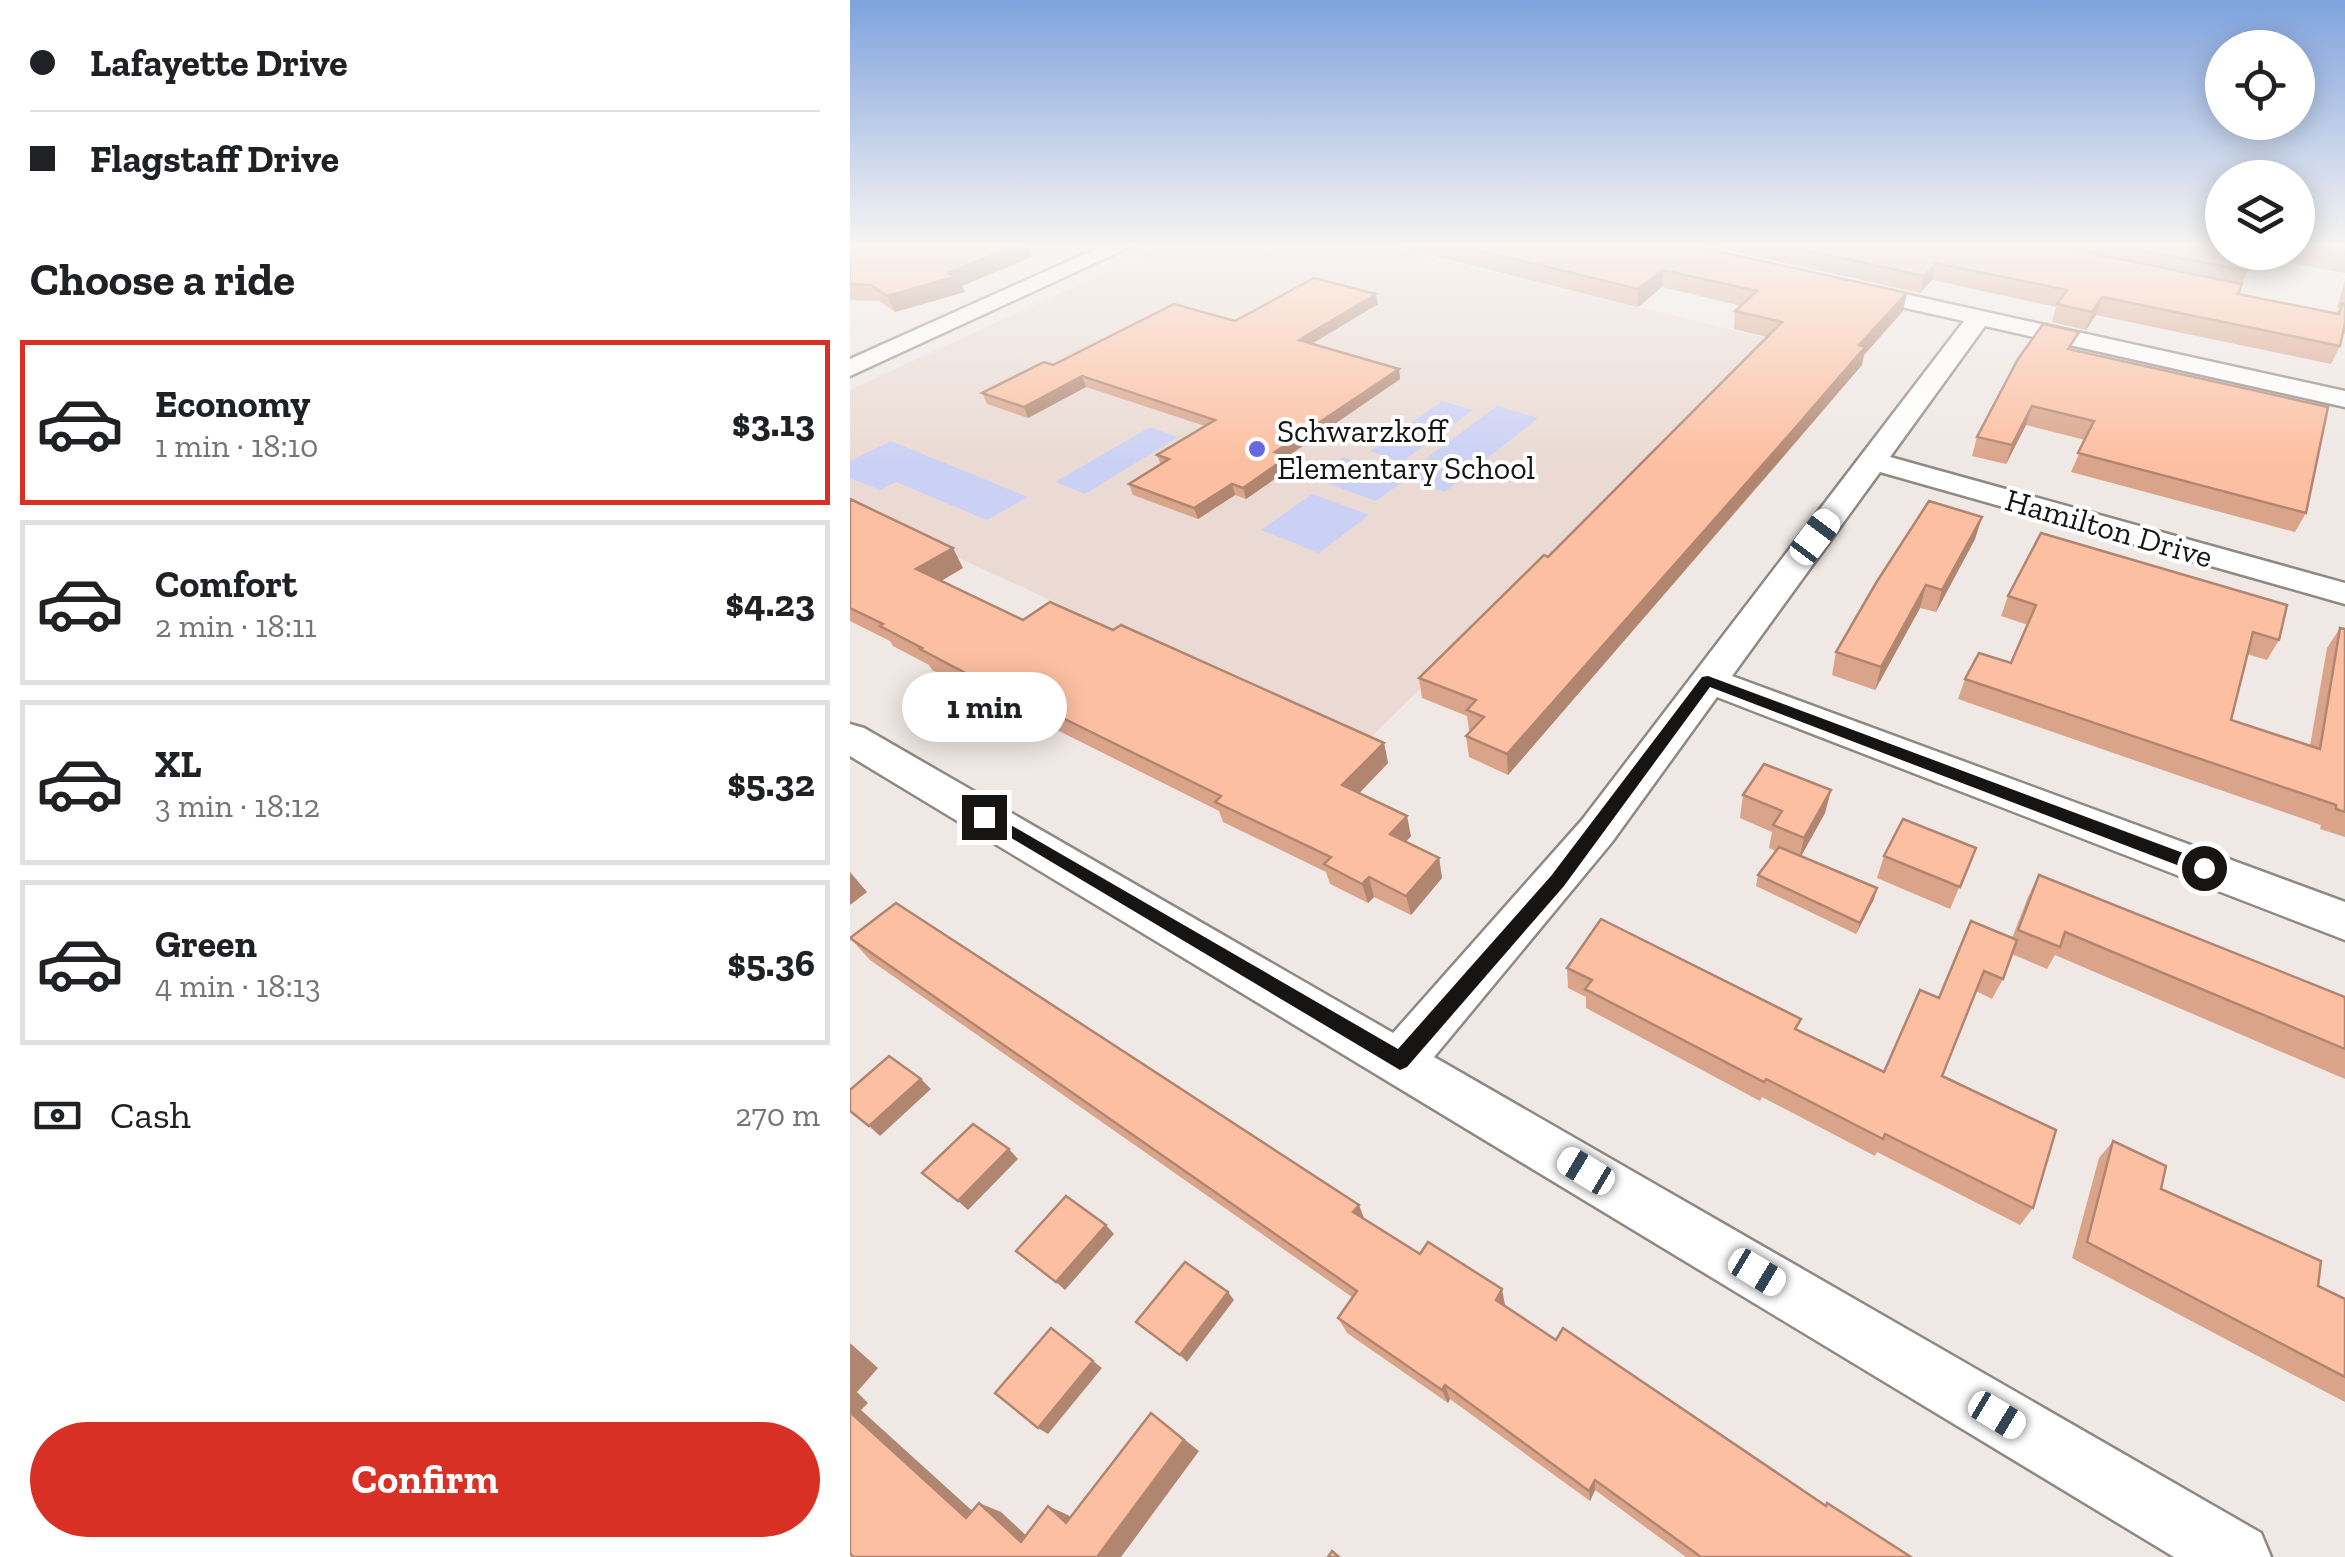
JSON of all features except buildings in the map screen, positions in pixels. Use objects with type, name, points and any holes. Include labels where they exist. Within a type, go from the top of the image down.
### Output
[{"type":"street","points":[[850,368],[961,317]]},
{"type":"street","points":[[1973,317],[2345,399]]},
{"type":"street","points":[[1400,1061],[1557,881],[1979,318]]},
{"type":"street","name":"Hamilton Drive","points":[[1872,461],[2345,594]]},
{"type":"street","points":[[1708,680],[2345,921]]},
{"type":"street","points":[[850,738],[2237,1557]]},
{"type":"shaded area","name":"Schwarzkoff Elementary School","points":[[1009,317],[1677,317],[1774,340],[1364,744],[850,508],[850,390]]},
{"type":"shaded area","points":[[1442,401],[1473,410],[1402,462],[1370,451]]},
{"type":"shaded area","points":[[1497,406],[1538,418],[1445,492],[1406,479],[1376,501],[1313,478],[1343,457],[1401,477]]},
{"type":"shaded area","points":[[1150,427],[1178,437],[1085,494],[1055,482]]},
{"type":"shaded area","points":[[891,441],[1028,497],[987,520],[896,482],[880,490],[850,478],[850,461]]},
{"type":"shaded area","points":[[1312,494],[1369,515],[1319,553],[1261,530]]},
{"type":"place","name":"Schwarzkoff Elementary School","points":[[1257,449]]},
{"type":"route","points":[[984,817],[1400,1061],[1557,881],[1708,680],[2204,868]]}]
